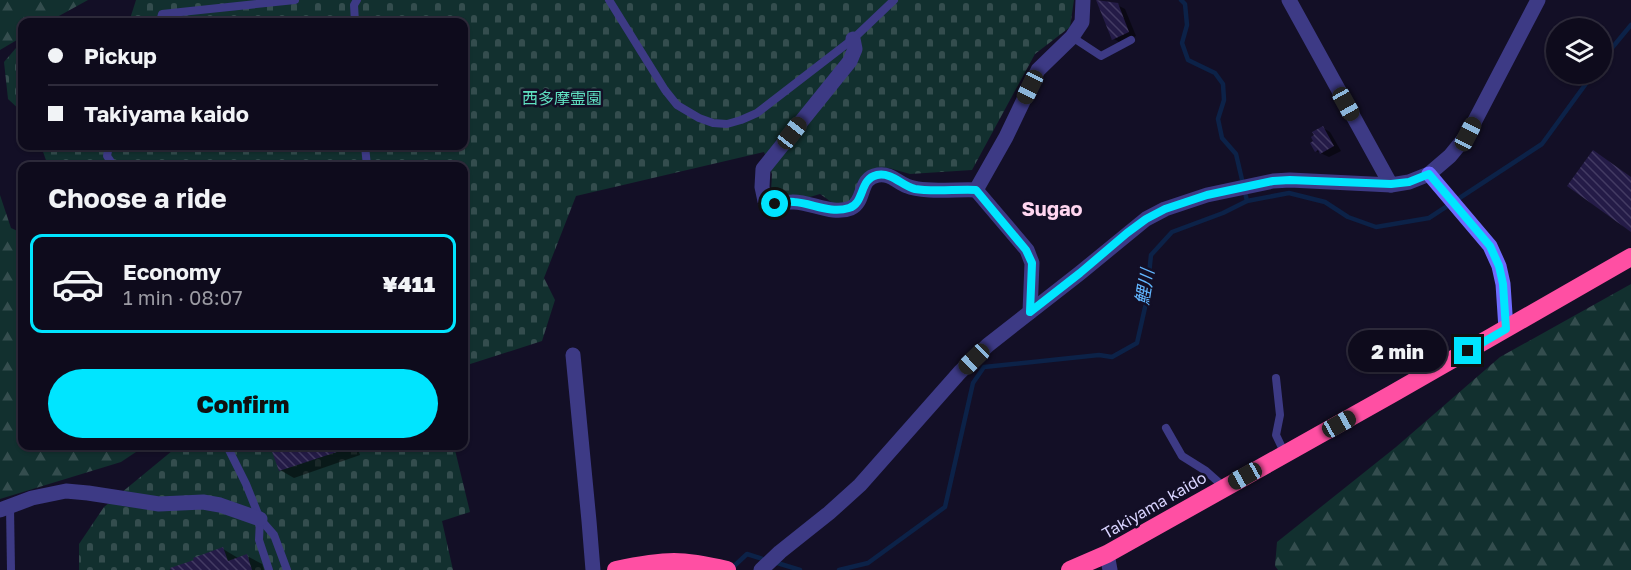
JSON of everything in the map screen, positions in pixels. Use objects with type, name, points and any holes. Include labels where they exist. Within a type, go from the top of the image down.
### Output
[{"type":"highway","name":"Takiyama kaido","points":[[1070,570],[1109,562],[1225,487],[1631,257]]},
{"type":"highway","points":[[616,570],[645,564],[675,562],[722,569]]},
{"type":"street","points":[[976,190],[1006,137],[1038,70],[1072,37],[1082,22],[1083,0]]},
{"type":"street","points":[[1289,0],[1391,184]]},
{"type":"street","points":[[763,568],[860,485],[960,372],[988,345],[1146,219],[1165,209],[1207,195],[1273,181],[1391,184],[1434,179],[1468,134],[1538,0]]},
{"type":"street","points":[[853,39],[855,49],[850,61],[764,170],[762,187],[765,201],[775,204],[793,202],[835,210],[851,208],[858,201],[867,180],[876,175],[888,174],[907,186],[918,189],[976,190],[1026,250],[1032,263],[1030,312]]},
{"type":"street","points":[[1434,179],[1490,246],[1499,266],[1503,284],[1506,329]]},
{"type":"street","points":[[573,356],[593,570]]},
{"type":"street","points":[[5,508],[32,498],[66,491],[159,504],[203,502],[220,505],[260,519]]},
{"type":"lane","points":[[161,18],[162,14],[295,0]]},
{"type":"lane","points":[[355,18],[354,5],[357,0]]},
{"type":"lane","points":[[609,0],[664,90],[677,105],[699,118],[713,123],[727,124],[757,113],[853,39],[894,0]]},
{"type":"lane","points":[[1072,37],[1101,56],[1131,40]]},
{"type":"lane","points":[[1276,378],[1280,415],[1275,435],[1285,454]]},
{"type":"lane","points":[[1166,428],[1182,456],[1206,471],[1225,487]]},
{"type":"lane","points":[[229,450],[260,519],[274,535],[286,570]]},
{"type":"lane","points":[[5,508],[10,570]]},
{"type":"lane","points":[[260,519],[259,540],[269,570]]},
{"type":"green space","points":[[0,0],[88,0],[55,18],[18,18],[18,39],[0,50]]},
{"type":"green space","name":"西多摩霊園","points":[[136,0],[1074,0],[1070,27],[1035,54],[972,170],[910,174],[889,168],[865,178],[857,198],[837,206],[820,194],[803,199],[781,200],[771,191],[772,174],[764,152],[576,196],[544,278],[555,300],[542,341],[468,365],[468,162],[47,162],[42,150],[468,150],[468,18],[130,18]]},
{"type":"green space","points":[[18,46],[18,108],[8,99],[4,62]]},
{"type":"green space","points":[[0,195],[11,228],[18,231],[18,450],[139,450],[121,462],[0,499]]},
{"type":"green space","points":[[1631,284],[1631,570],[1278,570],[1275,566],[1277,542],[1396,447],[1500,357]]},
{"type":"green space","points":[[173,450],[455,450],[470,512],[442,521],[453,570],[79,570],[79,544],[104,507]]},
{"type":"building","points":[[1096,0],[1118,3],[1129,32],[1112,40]]},
{"type":"building","points":[[1323,126],[1334,146],[1320,154],[1318,150],[1315,152],[1310,143],[1313,141],[1312,132]]},
{"type":"building","points":[[1593,150],[1631,177],[1631,232],[1567,186]]},
{"type":"building","points":[[271,450],[343,450],[279,471]]},
{"type":"building","points":[[223,547],[228,561],[247,554],[252,570],[171,570],[170,568],[194,560],[193,558]]},
{"type":"waterway","points":[[1181,0],[1185,4],[1187,25],[1182,43],[1188,60],[1215,73],[1223,84],[1224,100],[1218,119],[1222,138],[1236,154],[1247,201]]},
{"type":"waterway","name":"鯉川","points":[[1612,48],[1631,25]]},
{"type":"waterway","name":"鯉川","points":[[839,570],[868,563],[945,507],[973,383],[984,367],[1099,355],[1112,357],[1137,343],[1146,303],[1151,255],[1172,232],[1223,213],[1247,201],[1289,193],[1325,202],[1348,217],[1376,227],[1429,218],[1542,144],[1586,84]]},
{"type":"waterway","name":"鯉川","points":[[732,568],[747,554],[766,560]]},
{"type":"waterway","name":"鯉川","points":[[774,562],[800,570]]},
{"type":"district","name":"Sugao","points":[[1052,209]]},
{"type":"route","points":[[775,204],[793,202],[835,210],[851,208],[858,201],[867,180],[876,175],[888,174],[907,186],[918,189],[976,190],[1026,250],[1032,263],[1030,312],[1127,233],[1165,209],[1207,195],[1273,181],[1391,184],[1409,182],[1429,174],[1490,246],[1499,266],[1503,284],[1506,329],[1468,351]]}]
